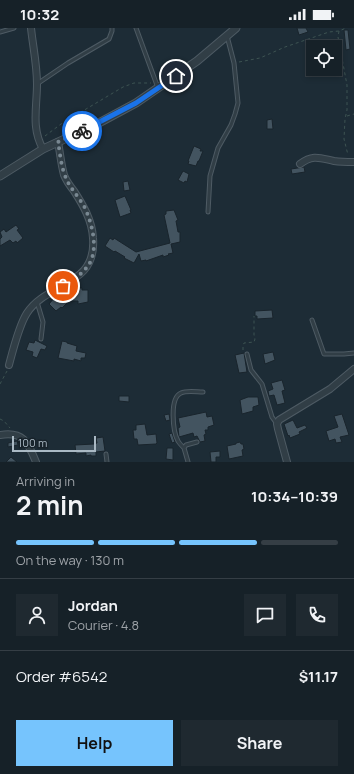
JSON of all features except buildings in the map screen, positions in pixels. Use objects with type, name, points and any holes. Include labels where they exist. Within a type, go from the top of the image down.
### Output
[{"type":"street","points":[[31,28],[36,63],[36,125],[38,140],[43,149]]},
{"type":"street","points":[[0,176],[43,149],[111,117],[136,103],[157,85],[197,60],[236,28]]},
{"type":"street","points":[[9,365],[23,320],[27,313],[37,302],[71,281],[87,268],[90,263],[94,238],[89,218],[83,205],[64,174],[58,142]]},
{"type":"street","points":[[300,164],[307,159],[317,157],[351,162]]},
{"type":"street","points":[[287,462],[277,424],[282,417],[291,414],[330,389],[354,369]]},
{"type":"street","points":[[0,435],[18,435],[23,438],[36,462]]},
{"type":"lane","points":[[0,32],[14,28]]},
{"type":"lane","points":[[37,84],[68,63],[109,39],[112,28]]},
{"type":"lane","points":[[136,28],[157,85]]},
{"type":"lane","points":[[208,212],[210,176],[218,148],[231,125],[238,103],[234,63],[228,36]]},
{"type":"lane","points":[[37,302],[43,322],[41,339]]},
{"type":"lane","points":[[312,320],[324,354],[354,353]]},
{"type":"lane","points":[[247,354],[251,370],[262,384],[272,417],[277,424]]},
{"type":"lane","points":[[188,462],[184,448],[178,441],[173,420],[175,401],[177,396],[183,392],[203,392]]},
{"type":"lane","points":[[184,448],[186,445],[197,442]]},
{"type":"lane","points":[[106,454],[107,462]]},
{"type":"path","points":[[234,63],[260,58],[285,47],[329,32],[339,31],[346,28]]},
{"type":"path","points":[[339,31],[338,37],[347,85],[344,139],[351,162]]},
{"type":"path","points":[[38,140],[61,124],[123,87],[134,83],[157,85]]},
{"type":"path","points":[[346,116],[354,114]]},
{"type":"path","points":[[247,354],[243,350],[243,346],[244,344],[254,342],[254,316]]},
{"type":"path","points":[[0,384],[9,365]]},
{"type":"path","points":[[0,419],[18,435]]},
{"type":"way so far","points":[[63,286],[87,268],[92,258],[94,238],[92,228],[83,205],[64,174],[58,142],[82,131]]},
{"type":"route","points":[[82,131],[136,103],[176,76]]}]
